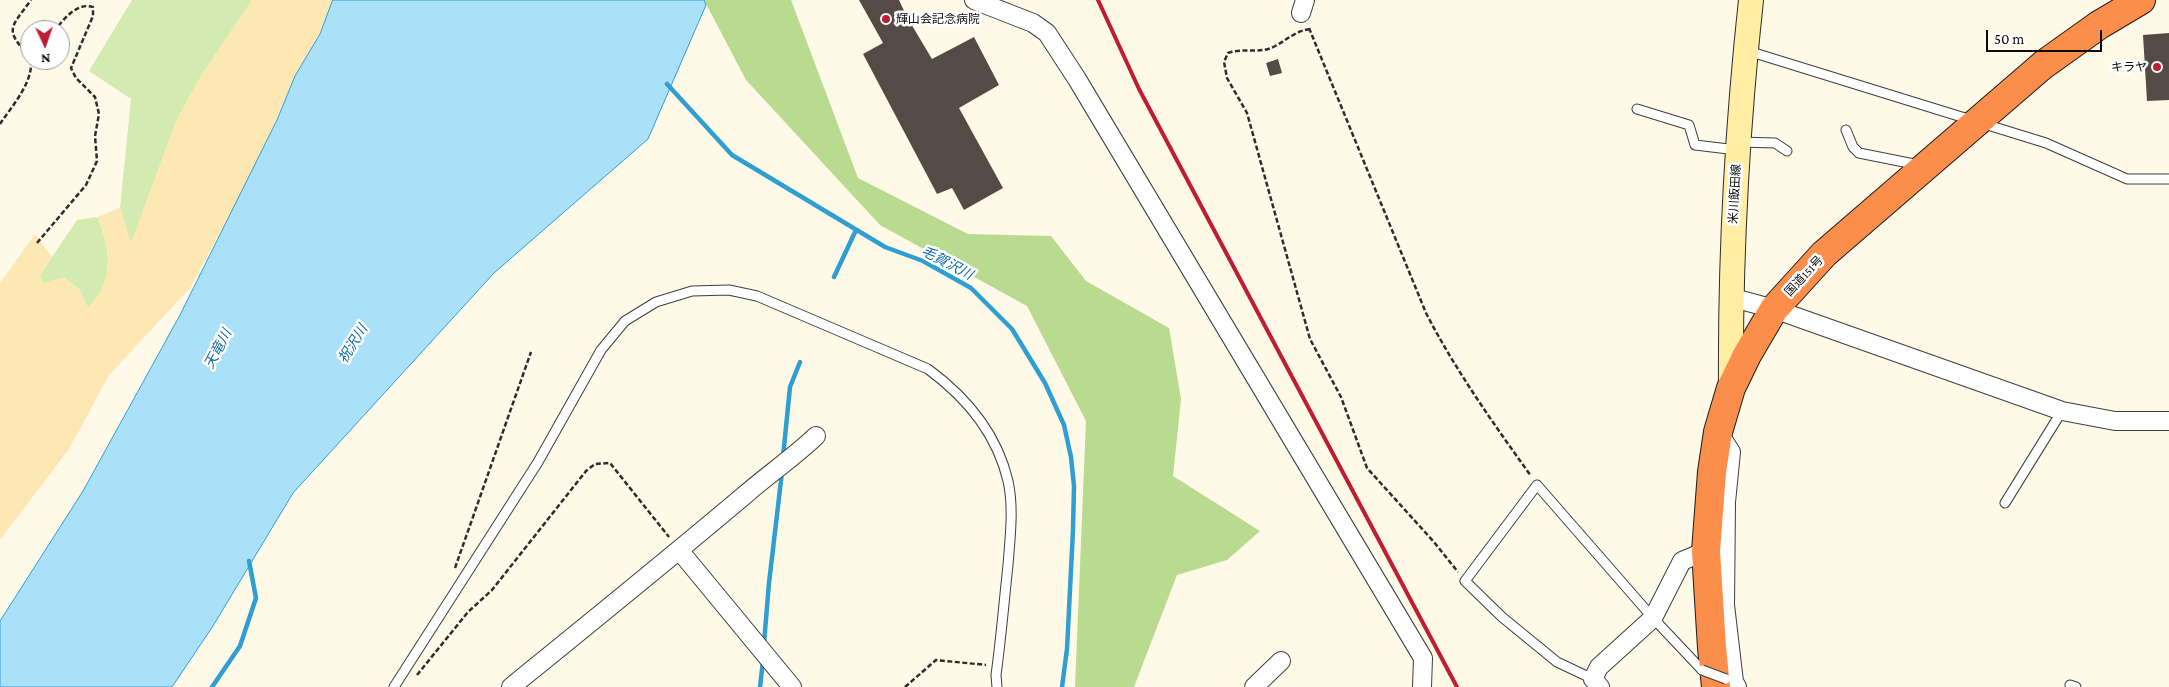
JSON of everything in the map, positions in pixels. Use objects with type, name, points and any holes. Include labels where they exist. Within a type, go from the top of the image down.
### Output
[{"type":"highway","name":"国道151号","points":[[1723,681],[1712,648],[1706,551],[1712,472],[1718,432],[1731,388],[1746,355],[1774,309],[1824,254],[2043,65],[2099,25],[2141,0]]},
{"type":"main road","name":"米川飯田線","points":[[1731,388],[1730,297],[1737,146],[1750,0]]},
{"type":"street","points":[[974,0],[1033,23],[1046,33],[1077,79],[1423,658],[1422,687]]},
{"type":"street","points":[[1730,297],[1774,309],[2062,411],[2115,421],[2169,421]]},
{"type":"street","points":[[1718,432],[1731,452],[1726,502],[1723,681]]},
{"type":"street","points":[[511,687],[680,550],[816,436]]},
{"type":"street","points":[[680,550],[792,687]]},
{"type":"street","points":[[1596,683],[1599,667],[1653,618],[1682,561],[1706,551]]},
{"type":"street","points":[[1254,687],[1281,661]]},
{"type":"lane","points":[[1745,50],[2046,143],[2127,178],[2169,179]]},
{"type":"lane","points":[[1637,109],[1689,125],[1695,145],[1737,146],[1775,143],[1787,151]]},
{"type":"lane","points":[[1846,130],[1848,139],[1859,152],[1924,166]]},
{"type":"lane","points":[[394,687],[538,462],[601,350],[625,322],[656,302],[692,291],[729,290],[757,296],[928,368],[947,382],[978,415],[993,443],[1008,481],[1012,520],[997,687]]},
{"type":"lane","points":[[2004,503],[2062,411]]},
{"type":"lane","points":[[1596,683],[1557,662],[1502,617],[1465,581],[1537,485],[1653,618],[1723,681]]},
{"type":"path","points":[[20,47],[14,40],[13,31],[16,22],[31,0]]},
{"type":"path","points":[[37,243],[86,185],[97,161],[95,136],[99,114],[95,97],[76,78],[71,68],[93,16],[93,7],[87,5],[77,9],[65,20]]},
{"type":"path","points":[[1303,7],[1310,29],[1426,313],[1444,347],[1477,400],[1537,485]]},
{"type":"path","points":[[1310,29],[1301,30],[1270,49],[1238,50],[1228,53],[1224,62],[1227,78],[1247,113],[1310,339],[1341,397],[1367,468],[1434,542],[1465,581]]},
{"type":"path","points":[[0,124],[25,86],[32,70]]},
{"type":"path","points":[[454,572],[531,352]]},
{"type":"path","points":[[414,680],[468,612],[492,590],[586,471],[595,464],[610,463],[680,550]]},
{"type":"path","points":[[905,687],[936,660],[998,666]]},
{"type":"green space","points":[[132,0],[252,0],[201,76],[177,119],[131,244],[120,208],[131,99],[89,71]]},
{"type":"green space","points":[[704,0],[791,0],[858,178],[968,234],[1051,236],[1086,281],[1169,328],[1181,399],[1173,476],[1260,531],[1227,560],[1177,575],[1134,687],[1075,687],[1086,421],[1027,306],[880,225],[746,80]]},
{"type":"green space","points":[[97,217],[104,234],[108,262],[101,292],[88,308],[79,289],[64,278],[42,283],[40,275],[77,220]]},
{"type":"sand","points":[[252,0],[336,0],[320,34],[295,76],[255,168],[190,288],[109,375],[69,449],[0,540],[0,283],[35,234],[52,257],[40,275],[42,283],[64,278],[79,289],[88,308],[102,289],[108,262],[104,234],[97,217],[120,208],[131,243],[177,119],[201,76]]},
{"type":"water","name":"天竜川","points":[[333,0],[704,0],[706,5],[648,139],[494,273],[293,493],[213,626],[172,687],[0,687],[0,621],[83,491],[180,315],[277,120],[295,76],[320,34]]},
{"type":"building","points":[[859,0],[899,0],[932,59],[974,37],[999,85],[959,108],[1003,188],[964,210],[952,188],[937,194],[863,54],[883,43]]},
{"type":"building","name":"キラヤ","points":[[2169,33],[2169,100],[2147,101],[2143,35]]},
{"type":"building","points":[[1278,59],[1282,73],[1270,76],[1266,63]]},
{"type":"waterway","name":"毛賀沢川","points":[[667,84],[732,155],[885,247],[923,261],[971,288],[1012,329],[1045,383],[1064,425],[1071,457],[1074,486],[1073,530],[1067,649],[1062,687]]},
{"type":"waterway","points":[[834,277],[856,230]]},
{"type":"waterway","points":[[783,457],[790,387],[800,362]]},
{"type":"waterway","points":[[764,643],[782,472]]},
{"type":"waterway","name":"祝沢川","points":[[212,687],[240,646],[256,598],[249,561]]},
{"type":"waterway","points":[[760,687],[763,661]]},
{"type":"railway","points":[[1098,0],[1139,89],[1457,687]]},
{"type":"place","name":"輝山会記念病院","points":[[886,19]]},
{"type":"place","name":"キラヤ","points":[[2157,67]]}]
